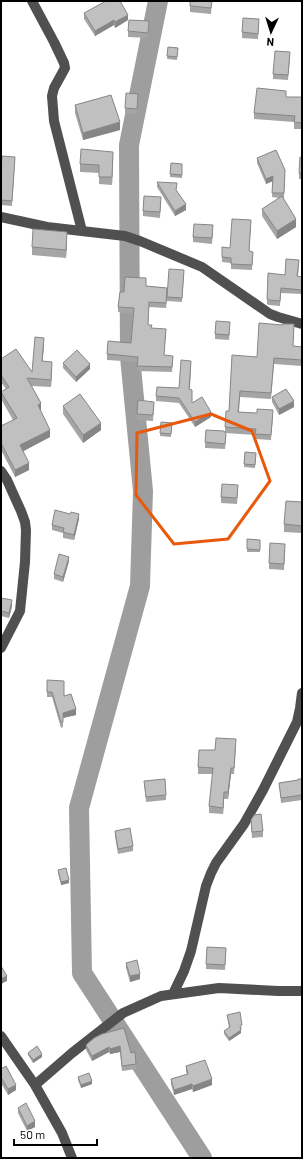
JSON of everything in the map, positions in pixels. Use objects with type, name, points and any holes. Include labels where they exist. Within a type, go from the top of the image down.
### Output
[{"type":"street","points":[[32,1],[64,63],[65,68],[54,88],[52,96],[54,121],[82,231]]},
{"type":"street","points":[[1,217],[47,227],[125,236],[140,241],[202,267],[270,314],[302,324]]},
{"type":"street","points":[[1,471],[7,480],[26,522],[25,562],[20,611],[1,648]]},
{"type":"street","points":[[173,994],[184,971],[191,951],[206,886],[211,873],[216,863],[244,824],[263,790],[297,722],[302,693]]},
{"type":"street","points":[[35,1085],[72,1053],[123,1013],[151,1000],[173,994],[219,988],[302,991]]},
{"type":"street","points":[[1,1036],[35,1085],[62,1133],[72,1158]]},
{"type":"highlighted area","points":[[211,414],[252,431],[270,481],[228,539],[174,544],[136,495],[137,433]]},
{"type":"building","points":[[106,1],[120,1],[128,15],[115,22],[114,20],[95,31],[84,13]]},
{"type":"building","points":[[190,1],[212,1],[211,8],[190,6]]},
{"type":"building","points":[[243,18],[259,19],[258,34],[242,32]]},
{"type":"building","points":[[129,20],[149,21],[148,33],[128,31]]},
{"type":"building","points":[[168,47],[178,48],[177,57],[167,56]]},
{"type":"building","points":[[275,51],[290,52],[288,75],[273,74]]},
{"type":"building","points":[[257,88],[286,91],[286,97],[302,97],[302,123],[294,122],[295,116],[254,113]]},
{"type":"building","points":[[126,93],[138,94],[137,109],[125,108]]},
{"type":"building","points":[[111,95],[120,122],[83,133],[75,105]]},
{"type":"building","points":[[81,149],[113,152],[112,177],[99,177],[99,165],[80,164]]},
{"type":"building","points":[[276,150],[285,170],[284,193],[272,193],[273,176],[266,179],[257,158]]},
{"type":"building","points":[[2,156],[15,157],[12,201],[1,200]]},
{"type":"building","points":[[300,157],[302,157],[302,174],[299,173]]},
{"type":"building","points":[[171,163],[182,164],[182,175],[170,174]]},
{"type":"building","points":[[157,182],[177,183],[176,190],[186,204],[175,211]]},
{"type":"building","points":[[144,196],[161,197],[160,212],[143,211]]},
{"type":"building","points":[[282,196],[296,219],[277,231],[262,209]]},
{"type":"building","points":[[232,219],[251,220],[249,251],[253,252],[252,265],[231,264],[231,258],[222,257],[222,247],[230,248]]},
{"type":"building","points":[[194,224],[213,225],[212,238],[193,237]]},
{"type":"building","points":[[33,229],[67,232],[66,250],[32,247]]},
{"type":"building","points":[[286,259],[299,260],[297,276],[302,277],[302,290],[281,288],[280,301],[269,300],[267,299],[268,273],[285,275]]},
{"type":"building","points":[[169,269],[184,270],[182,298],[167,297]]},
{"type":"building","points":[[125,277],[146,278],[146,286],[167,288],[166,303],[149,302],[148,325],[152,325],[151,328],[166,329],[164,355],[173,356],[172,367],[137,366],[138,357],[107,354],[108,341],[131,343],[134,308],[118,307],[120,292],[124,292]]},
{"type":"building","points":[[216,321],[230,322],[229,335],[215,334]]},
{"type":"building","points":[[259,323],[282,325],[294,324],[293,346],[302,347],[302,360],[274,358],[271,393],[240,391],[238,412],[257,413],[257,409],[273,410],[271,435],[255,434],[256,429],[225,427],[226,411],[229,411],[232,355],[257,357]]},
{"type":"building","points":[[35,337],[44,338],[42,361],[52,362],[51,380],[27,378],[41,403],[38,405],[50,430],[20,445],[29,463],[15,470],[1,443],[1,426],[17,418],[1,392],[9,387],[1,375],[1,359],[16,349],[32,372]]},
{"type":"building","points":[[77,350],[90,364],[76,377],[63,363]]},
{"type":"building","points":[[181,360],[191,361],[189,389],[192,390],[192,403],[202,397],[211,412],[195,422],[179,398],[156,396],[157,387],[179,388]]},
{"type":"building","points":[[286,389],[294,401],[279,409],[272,397]]},
{"type":"building","points":[[80,394],[101,423],[83,435],[63,406]]},
{"type":"building","points":[[138,400],[154,402],[153,415],[137,414]]},
{"type":"building","points":[[161,422],[172,423],[171,434],[160,433]]},
{"type":"building","points":[[206,430],[224,431],[226,434],[225,444],[205,442]]},
{"type":"building","points":[[245,452],[256,453],[255,465],[244,464]]},
{"type":"building","points":[[222,484],[238,485],[237,498],[221,497]]},
{"type":"building","points":[[286,501],[302,502],[302,526],[284,524]]},
{"type":"building","points":[[55,510],[70,514],[71,512],[79,514],[74,535],[63,532],[64,528],[52,525]]},
{"type":"building","points":[[247,539],[260,540],[260,550],[247,549]]},
{"type":"building","points":[[270,543],[285,544],[284,564],[269,563]]},
{"type":"building","points":[[59,554],[69,557],[63,577],[54,574]]},
{"type":"building","points":[[1,598],[12,600],[9,613],[1,611]]},
{"type":"building","points":[[47,680],[64,681],[64,696],[71,694],[76,709],[63,713],[63,722],[61,722],[52,692],[47,692]]},
{"type":"building","points":[[216,738],[236,739],[234,768],[231,768],[228,792],[224,792],[223,808],[209,806],[213,768],[198,767],[199,750],[215,750]]},
{"type":"building","points":[[165,779],[166,795],[146,797],[144,781]]},
{"type":"building","points":[[302,779],[302,795],[281,798],[279,783]]},
{"type":"building","points":[[261,814],[263,831],[252,832],[251,820],[254,815]]},
{"type":"building","points":[[130,828],[133,846],[118,849],[115,831]]},
{"type":"building","points":[[66,868],[69,880],[61,882],[58,870]]},
{"type":"building","points":[[207,947],[226,948],[225,965],[206,964]]},
{"type":"building","points":[[137,960],[140,974],[130,976],[126,963]]},
{"type":"building","points":[[1,966],[7,976],[1,979]]},
{"type":"building","points":[[240,1012],[242,1025],[240,1026],[241,1030],[229,1038],[224,1031],[230,1027],[227,1015]]},
{"type":"building","points":[[124,1028],[131,1053],[135,1052],[136,1064],[122,1066],[120,1046],[110,1049],[109,1047],[92,1056],[86,1045],[94,1038],[102,1034]]},
{"type":"building","points":[[37,1046],[42,1054],[33,1060],[28,1053]]},
{"type":"building","points":[[205,1060],[212,1079],[193,1086],[192,1084],[174,1090],[171,1079],[188,1074],[186,1066]]},
{"type":"building","points":[[6,1066],[16,1085],[8,1089],[1,1077],[1,1069]]},
{"type":"building","points":[[89,1073],[92,1081],[81,1085],[78,1077]]},
{"type":"building","points":[[26,1103],[35,1121],[27,1126],[18,1108]]},
{"type":"waterway","points":[[158,1],[129,145],[130,357],[143,491],[140,586],[79,808],[82,973],[202,1158]]}]
